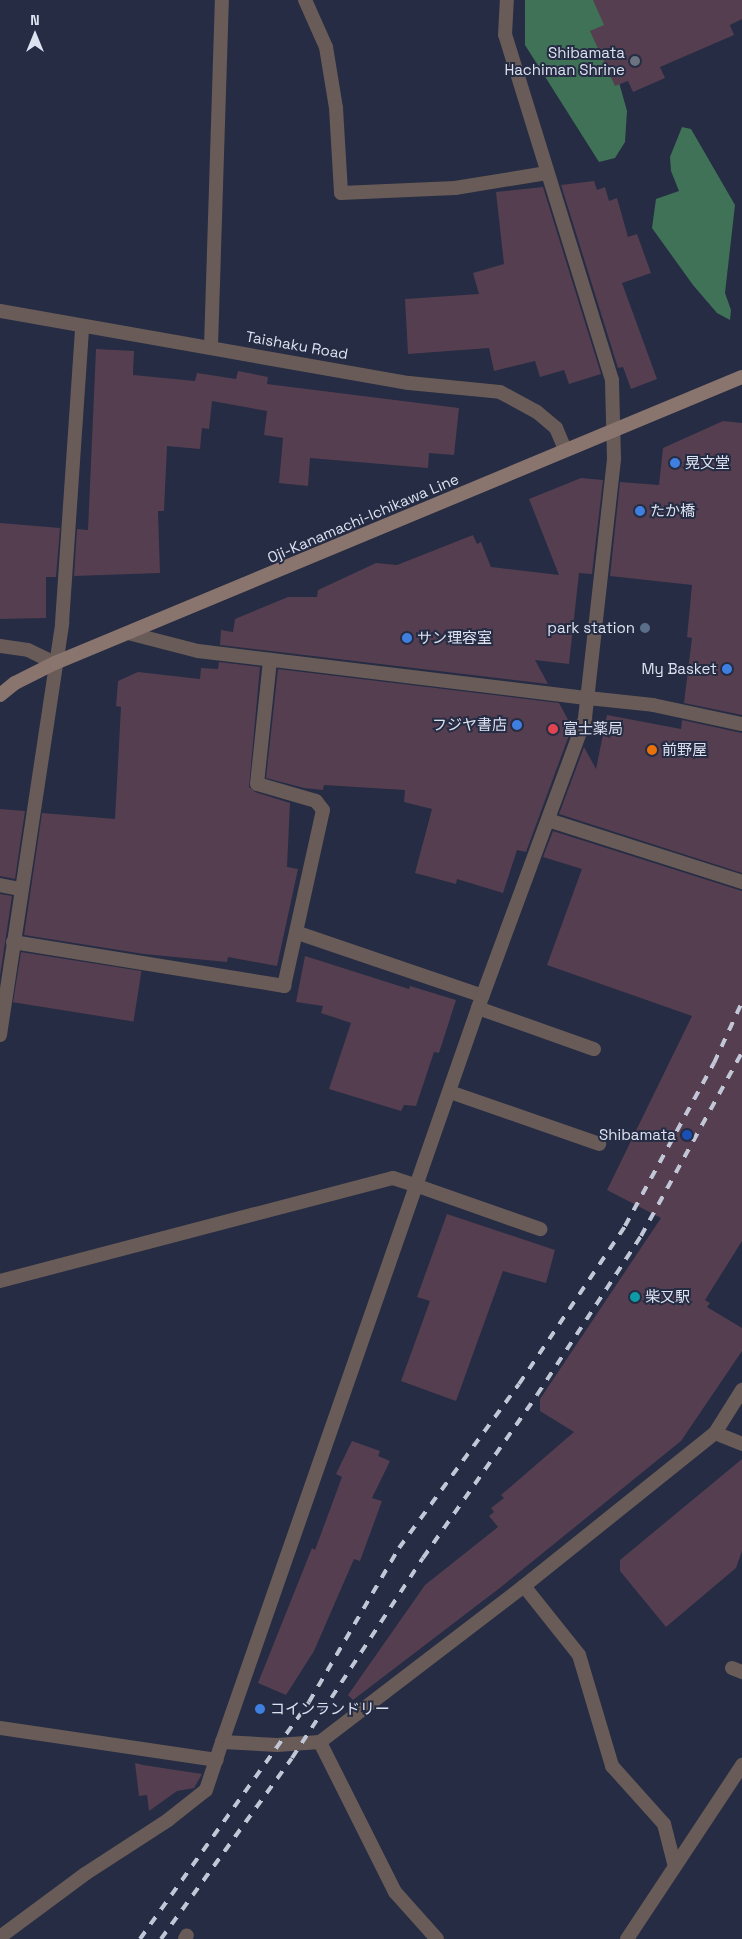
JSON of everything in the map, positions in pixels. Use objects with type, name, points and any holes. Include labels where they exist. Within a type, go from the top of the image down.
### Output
[{"type":"main road","name":"Oji-Kanamachi-Ichikawa Line","points":[[0,695],[15,683],[55,663],[565,449],[742,378]]},
{"type":"street","points":[[211,346],[222,0]]},
{"type":"street","points":[[305,0],[326,47],[336,108],[341,193],[455,188],[547,173]]},
{"type":"street","points":[[0,1937],[85,1874],[168,1820],[206,1790],[415,1185],[450,1092],[480,1002],[585,718],[615,429],[612,380],[505,35],[507,0]]},
{"type":"street","name":"Taishaku Road","points":[[0,311],[82,328],[211,346],[409,383],[500,392],[537,412],[556,428],[565,449]]},
{"type":"street","points":[[0,1035],[62,623],[82,328]]},
{"type":"street","points":[[128,633],[198,651],[653,705],[742,724]]},
{"type":"street","points":[[0,646],[28,650],[55,663]]},
{"type":"street","points":[[13,942],[284,986],[298,933],[323,810],[316,801],[257,784],[270,660]]},
{"type":"street","points":[[548,820],[742,882]]},
{"type":"street","points":[[0,885],[21,889]]},
{"type":"street","points":[[298,933],[480,1002],[594,1049]]},
{"type":"street","points":[[450,1092],[599,1144]]},
{"type":"street","points":[[0,1281],[393,1178],[540,1229]]},
{"type":"street","points":[[222,1742],[277,1745],[320,1742],[524,1586],[715,1433],[742,1390]]},
{"type":"street","points":[[715,1433],[742,1444]]},
{"type":"street","points":[[524,1586],[579,1655],[612,1766],[664,1824],[674,1863]]},
{"type":"street","points":[[0,1728],[217,1760]]},
{"type":"street","points":[[320,1742],[395,1892],[437,1939]]},
{"type":"street","points":[[627,1939],[674,1863],[742,1765]]},
{"type":"green space","points":[[525,0],[602,0],[613,61],[627,111],[625,142],[615,158],[599,162],[525,45]]},
{"type":"green space","points":[[682,127],[691,129],[735,205],[725,293],[731,310],[730,320],[717,313],[693,285],[652,228],[656,199],[679,191],[671,171],[670,157]]},
{"type":"building","points":[[593,0],[742,0],[742,19],[730,25],[734,35],[660,67],[665,78],[633,92],[628,81],[615,86],[590,31],[604,25]]},
{"type":"building","points":[[594,181],[597,190],[605,187],[609,201],[617,198],[628,237],[637,234],[651,273],[622,283],[657,379],[631,389],[623,367],[618,368],[561,185]]},
{"type":"building","points":[[543,187],[601,374],[569,384],[564,370],[540,377],[535,361],[494,371],[489,348],[408,354],[405,299],[479,294],[473,273],[504,264],[496,192]]},
{"type":"building","points":[[96,349],[134,351],[133,375],[195,381],[197,373],[236,379],[238,371],[268,377],[267,384],[459,408],[454,455],[429,453],[428,468],[310,458],[308,486],[279,483],[283,438],[264,435],[267,411],[212,401],[209,429],[202,428],[200,449],[167,446],[164,511],[158,511],[160,573],[74,576],[77,529],[88,530]]},
{"type":"building","points":[[723,421],[742,423],[742,715],[684,703],[692,638],[687,637],[692,585],[610,576],[620,482],[659,485],[663,448]]},
{"type":"building","points":[[581,478],[603,480],[592,574],[579,573],[569,664],[535,660],[548,684],[220,645],[221,630],[233,632],[235,619],[288,597],[317,597],[318,590],[376,563],[397,565],[473,535],[477,544],[481,542],[491,567],[559,575],[529,499]]},
{"type":"building","points":[[0,523],[60,528],[56,577],[46,577],[46,618],[0,619]]},
{"type":"building","points":[[219,662],[260,667],[249,787],[255,792],[290,803],[287,867],[298,869],[277,966],[228,957],[227,962],[144,954],[24,935],[42,813],[115,819],[121,707],[116,706],[118,681],[138,672],[200,679],[201,668],[218,669]]},
{"type":"building","points":[[278,669],[559,703],[572,727],[526,852],[517,850],[503,893],[457,879],[456,884],[415,873],[432,809],[404,802],[405,790],[324,785],[323,790],[304,788],[266,778]]},
{"type":"building","points":[[607,715],[681,729],[682,720],[742,733],[742,873],[559,814],[584,747],[596,769]]},
{"type":"building","points":[[0,809],[25,811],[15,879],[0,876]]},
{"type":"building","points":[[553,831],[742,891],[742,1241],[705,1300],[710,1303],[707,1307],[742,1328],[742,1351],[681,1441],[501,1587],[353,1700],[348,1695],[425,1585],[498,1527],[489,1516],[494,1512],[491,1508],[504,1498],[501,1495],[574,1432],[540,1411],[540,1399],[661,1218],[607,1190],[692,1016],[547,965],[582,869],[543,857]]},
{"type":"building","points":[[0,894],[12,896],[0,976]]},
{"type":"building","points":[[21,952],[141,971],[134,1021],[13,1002]]},
{"type":"building","points":[[305,956],[409,989],[410,986],[456,1000],[439,1053],[434,1052],[416,1106],[404,1105],[401,1111],[329,1089],[351,1023],[321,1013],[323,1006],[296,1002]]},
{"type":"building","points":[[447,1214],[555,1250],[546,1283],[503,1271],[456,1401],[401,1381],[430,1301],[417,1297]]},
{"type":"building","points":[[352,1441],[380,1451],[378,1456],[390,1461],[372,1498],[382,1501],[360,1561],[354,1559],[314,1651],[286,1695],[258,1683],[312,1548],[315,1550],[342,1477],[336,1474]]},
{"type":"building","points":[[742,1459],[742,1551],[736,1568],[666,1627],[620,1571],[620,1560]]},
{"type":"building","points":[[135,1763],[202,1774],[194,1788],[177,1791],[149,1811],[147,1795],[139,1796]]},
{"type":"railway","points":[[140,1939],[309,1702],[399,1548],[519,1384],[625,1226],[714,1063],[742,1002]]},
{"type":"railway","points":[[161,1939],[292,1758],[423,1558],[537,1395],[641,1236],[742,1052]]},
{"type":"place","name":"Shibamata Hachiman Shrine","points":[[635,61]]},
{"type":"place","name":"晃文堂","points":[[675,463]]},
{"type":"place","name":"たか橋","points":[[640,511]]},
{"type":"place","name":"park station","points":[[645,628]]},
{"type":"place","name":"サン理容室","points":[[407,638]]},
{"type":"place","name":"My Basket","points":[[727,669]]},
{"type":"place","name":"フジヤ書店","points":[[517,725]]},
{"type":"place","name":"富士薬局","points":[[553,729]]},
{"type":"place","name":"前野屋","points":[[652,750]]},
{"type":"place","name":"Shibamata","points":[[687,1135]]},
{"type":"place","name":"柴又駅","points":[[635,1297]]},
{"type":"place","name":"コインランドリー","points":[[260,1709]]}]
